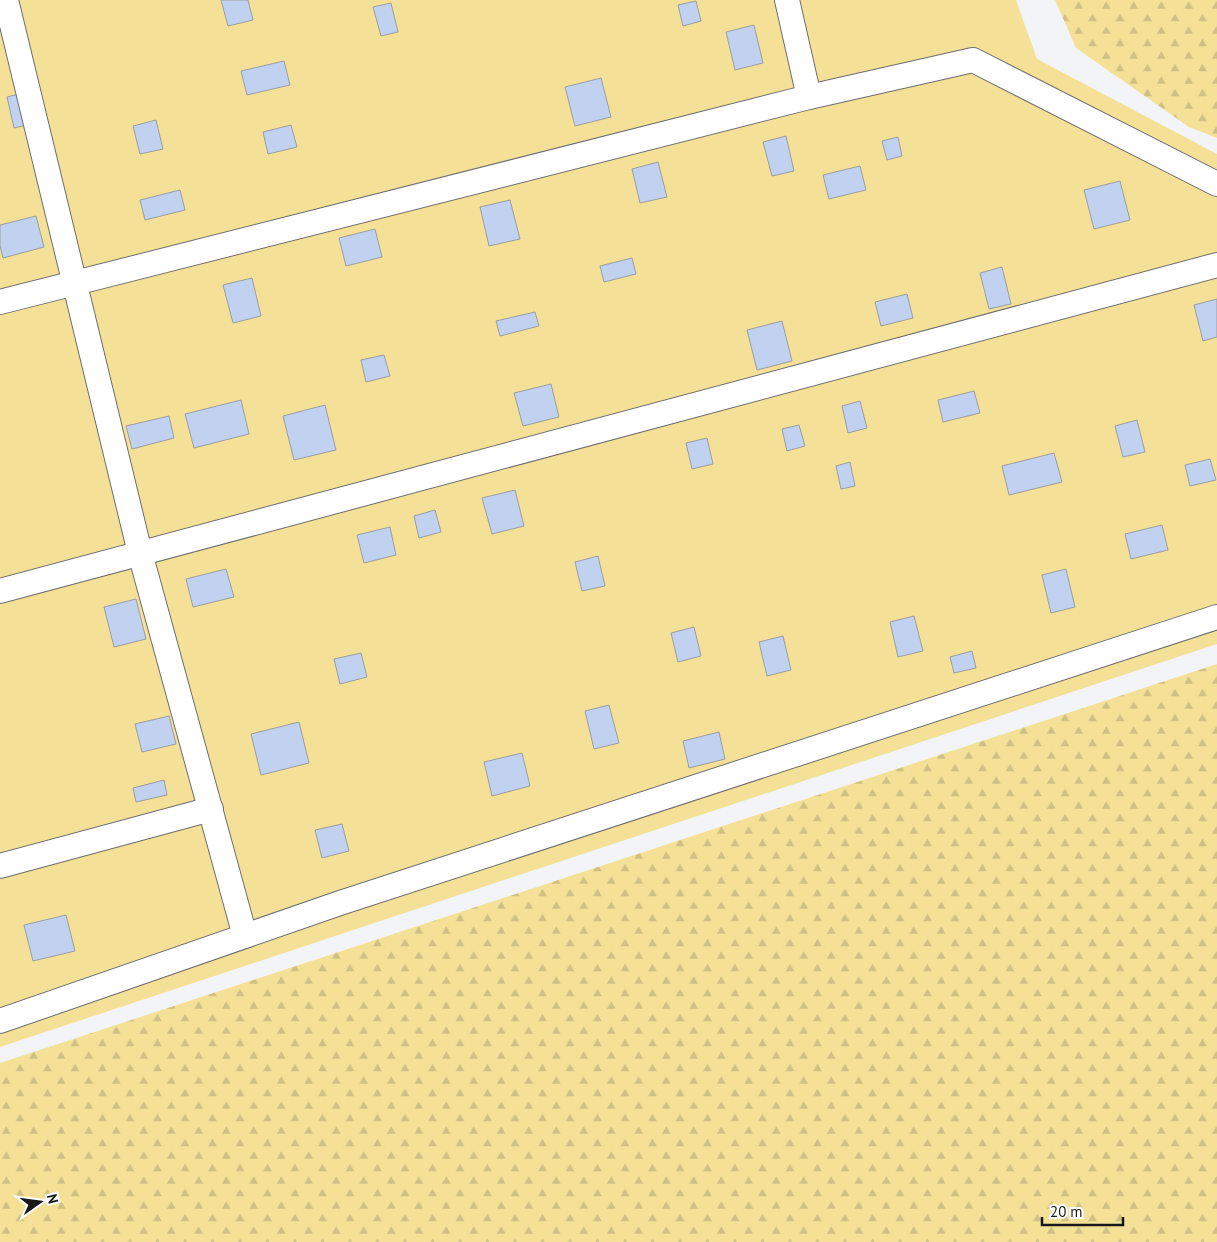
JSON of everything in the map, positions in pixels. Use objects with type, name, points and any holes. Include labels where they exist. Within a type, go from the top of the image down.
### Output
[{"type":"street","points":[[6,0],[140,553],[245,936]]},
{"type":"street","points":[[787,0],[809,98]]},
{"type":"street","points":[[0,302],[809,98],[973,60],[1217,184]]},
{"type":"street","points":[[0,591],[1217,265]]},
{"type":"street","points":[[0,1021],[340,903],[1217,617]]},
{"type":"street","points":[[0,866],[211,809]]},
{"type":"green space","points":[[0,0],[1016,0],[1037,59],[1217,154],[1217,644],[0,1047]]},
{"type":"green space","points":[[1055,0],[1217,0],[1217,138],[1189,127],[1076,48]]},
{"type":"green space","points":[[1217,664],[1217,1242],[0,1242],[0,1063]]},
{"type":"building","points":[[221,0],[248,0],[253,20],[228,26]]},
{"type":"building","points":[[696,1],[701,21],[683,26],[678,5]]},
{"type":"building","points":[[391,3],[398,32],[381,36],[373,7]]},
{"type":"building","points":[[754,25],[763,63],[735,70],[726,32]]},
{"type":"building","points":[[284,61],[290,85],[247,95],[241,71]]},
{"type":"building","points":[[601,78],[611,117],[575,126],[565,87]]},
{"type":"building","points":[[23,93],[31,124],[14,128],[7,97]]},
{"type":"building","points":[[156,120],[163,149],[140,154],[133,126]]},
{"type":"building","points":[[291,125],[297,147],[268,154],[263,132]]},
{"type":"building","points":[[786,136],[794,171],[772,176],[763,142]]},
{"type":"building","points":[[898,137],[902,156],[887,160],[882,141]]},
{"type":"building","points":[[658,162],[667,197],[640,203],[632,169]]},
{"type":"building","points":[[860,166],[866,190],[829,199],[823,175]]},
{"type":"building","points":[[1120,181],[1130,220],[1094,229],[1084,190]]},
{"type":"building","points":[[180,190],[185,210],[145,220],[140,200]]},
{"type":"building","points":[[510,200],[520,239],[489,246],[480,207]]},
{"type":"building","points":[[36,216],[44,247],[3,258],[0,246],[0,225]]},
{"type":"building","points":[[375,229],[382,257],[346,266],[339,238]]},
{"type":"building","points":[[632,258],[636,274],[604,282],[600,266]]},
{"type":"building","points":[[1002,267],[1011,304],[989,309],[980,273]]},
{"type":"building","points":[[252,278],[261,316],[233,323],[223,285]]},
{"type":"building","points":[[907,294],[913,318],[881,326],[875,302]]},
{"type":"building","points":[[1217,299],[1217,337],[1203,341],[1194,305]]},
{"type":"building","points":[[535,312],[539,326],[500,336],[496,321]]},
{"type":"building","points":[[782,321],[792,361],[757,370],[747,330]]},
{"type":"building","points":[[384,355],[390,376],[366,382],[361,360]]},
{"type":"building","points":[[551,384],[559,417],[523,426],[514,393]]},
{"type":"building","points":[[974,391],[980,413],[943,422],[938,400]]},
{"type":"building","points":[[241,400],[249,434],[194,448],[185,414]]},
{"type":"building","points":[[860,401],[867,428],[848,433],[842,406]]},
{"type":"building","points":[[325,405],[336,450],[294,460],[283,416]]},
{"type":"building","points":[[169,416],[174,438],[132,449],[126,426]]},
{"type":"building","points":[[1137,420],[1145,452],[1123,457],[1115,426]]},
{"type":"building","points":[[799,425],[805,446],[787,451],[782,429]]},
{"type":"building","points":[[707,438],[713,464],[692,469],[686,443]]},
{"type":"building","points":[[1054,453],[1062,482],[1009,495],[1002,466]]},
{"type":"building","points":[[1210,459],[1216,480],[1190,486],[1185,465]]},
{"type":"building","points":[[850,462],[855,486],[841,489],[836,466]]},
{"type":"building","points":[[515,490],[524,526],[492,534],[482,498]]},
{"type":"building","points":[[435,510],[441,532],[419,538],[414,516]]},
{"type":"building","points":[[1162,525],[1168,550],[1131,559],[1125,534]]},
{"type":"building","points":[[390,527],[396,555],[364,563],[357,535]]},
{"type":"building","points":[[598,556],[605,586],[582,591],[575,562]]},
{"type":"building","points":[[226,569],[234,597],[193,607],[186,579]]},
{"type":"building","points":[[1066,569],[1075,607],[1051,613],[1042,575]]},
{"type":"building","points":[[136,599],[146,639],[114,647],[104,607]]},
{"type":"building","points":[[914,616],[923,651],[898,657],[890,622]]},
{"type":"building","points":[[694,627],[701,656],[678,662],[671,633]]},
{"type":"building","points":[[783,636],[791,670],[767,676],[759,642]]},
{"type":"building","points":[[972,651],[976,668],[954,673],[950,657]]},
{"type":"building","points":[[361,653],[367,677],[340,684],[334,659]]},
{"type":"building","points":[[609,705],[619,743],[594,749],[585,711]]},
{"type":"building","points":[[169,716],[176,744],[142,752],[135,724]]},
{"type":"building","points":[[299,722],[309,763],[261,775],[251,734]]},
{"type":"building","points":[[719,732],[725,759],[689,768],[683,741]]},
{"type":"building","points":[[522,753],[530,786],[492,796],[484,762]]},
{"type":"building","points":[[164,780],[167,795],[136,802],[133,788]]},
{"type":"building","points":[[342,824],[349,851],[322,858],[315,830]]},
{"type":"building","points":[[66,915],[75,951],[33,961],[24,925]]}]
